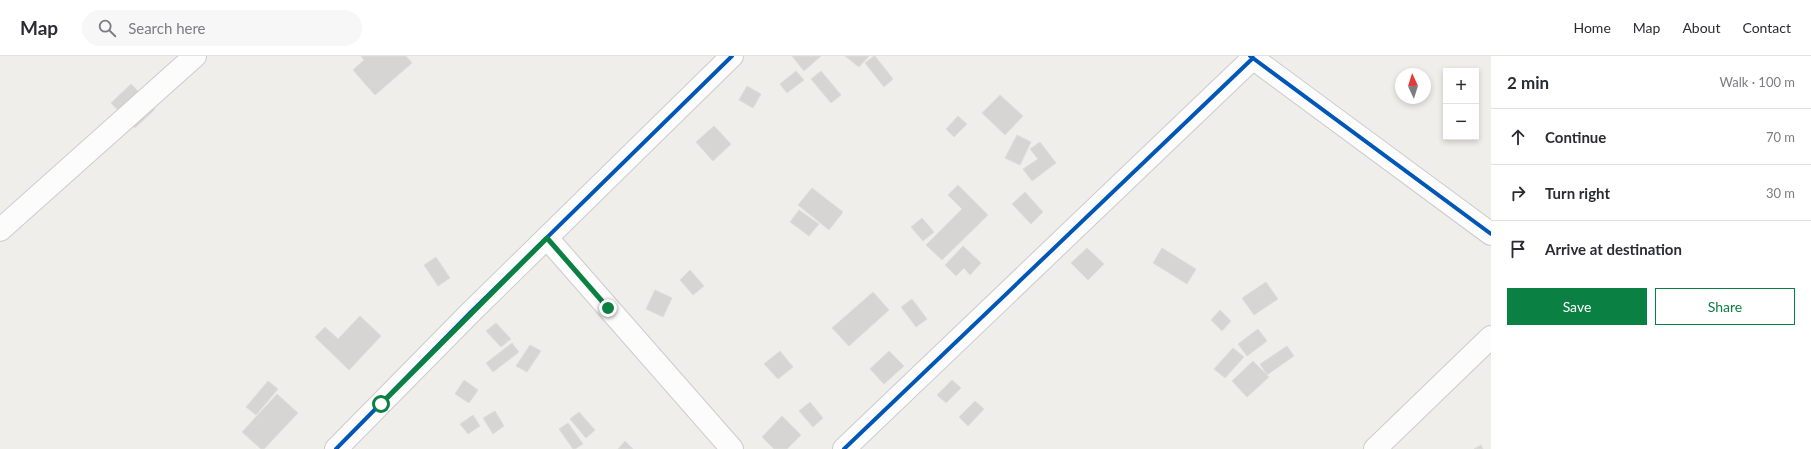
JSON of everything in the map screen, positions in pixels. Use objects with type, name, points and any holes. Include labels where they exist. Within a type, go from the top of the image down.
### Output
[{"type":"street","points":[[0,230],[196,56]]},
{"type":"street","points":[[336,449],[732,56]]},
{"type":"street","points":[[844,449],[1252,57],[1491,234]]},
{"type":"street","points":[[547,238],[732,449]]},
{"type":"street","points":[[1375,449],[1491,337]]},
{"type":"building","points":[[361,56],[406,56],[412,63],[375,95],[353,70],[364,60]]},
{"type":"building","points":[[792,56],[821,56],[804,71]]},
{"type":"building","points":[[845,56],[869,56],[859,67]]},
{"type":"building","points":[[874,56],[893,79],[884,87],[865,63]]},
{"type":"building","points":[[796,71],[804,80],[787,93],[780,84]]},
{"type":"building","points":[[821,71],[841,95],[831,103],[811,79]]},
{"type":"building","points":[[131,84],[155,109],[135,128],[111,103]]},
{"type":"building","points":[[747,86],[761,94],[753,108],[739,100]]},
{"type":"building","points":[[1000,95],[1023,116],[1005,135],[982,113]]},
{"type":"building","points":[[958,116],[967,124],[954,137],[946,129]]},
{"type":"building","points":[[714,126],[731,144],[713,161],[696,142]]},
{"type":"building","points":[[1017,135],[1031,142],[1020,165],[1005,158]]},
{"type":"building","points":[[1040,142],[1056,163],[1032,181],[1023,169],[1038,159],[1030,149]]},
{"type":"building","points":[[958,185],[988,215],[942,260],[926,245],[962,209],[948,195]]},
{"type":"building","points":[[812,188],[843,212],[829,230],[798,205]]},
{"type":"building","points":[[1025,192],[1043,212],[1031,224],[1012,204]]},
{"type":"building","points":[[799,210],[819,224],[809,236],[790,222]]},
{"type":"building","points":[[922,218],[934,232],[923,241],[911,227]]},
{"type":"building","points":[[963,246],[981,263],[970,275],[964,268],[956,276],[945,265]]},
{"type":"building","points":[[1087,248],[1104,264],[1088,280],[1071,263]]},
{"type":"building","points":[[1162,248],[1196,269],[1187,284],[1153,263]]},
{"type":"building","points":[[436,257],[450,278],[438,286],[424,265]]},
{"type":"building","points":[[690,270],[704,286],[693,295],[680,280]]},
{"type":"building","points":[[1266,282],[1278,299],[1254,315],[1242,298]]},
{"type":"building","points":[[655,290],[672,298],[663,317],[646,309]]},
{"type":"building","points":[[873,292],[889,310],[849,346],[832,328]]},
{"type":"building","points":[[912,299],[927,319],[916,327],[901,307]]},
{"type":"building","points":[[1220,310],[1231,321],[1222,331],[1211,320]]},
{"type":"building","points":[[360,316],[381,336],[349,370],[315,337],[325,327],[338,339]]},
{"type":"building","points":[[496,323],[511,339],[501,347],[486,331]]},
{"type":"building","points":[[1258,329],[1267,341],[1247,356],[1238,344]]},
{"type":"building","points":[[512,343],[519,352],[493,372],[486,363]]},
{"type":"building","points":[[530,345],[541,351],[527,372],[516,366]]},
{"type":"building","points":[[1287,346],[1294,356],[1267,375],[1260,364]]},
{"type":"building","points":[[1233,348],[1244,357],[1225,378],[1214,369]]},
{"type":"building","points":[[780,351],[793,367],[778,379],[764,364]]},
{"type":"building","points":[[889,351],[904,366],[884,384],[870,369]]},
{"type":"building","points":[[1253,361],[1269,377],[1247,397],[1232,381]]},
{"type":"building","points":[[464,380],[478,390],[469,403],[455,394]]},
{"type":"building","points":[[952,380],[961,388],[946,403],[937,395]]},
{"type":"building","points":[[268,381],[278,389],[256,415],[246,407]]},
{"type":"building","points":[[277,394],[298,413],[264,449],[261,449],[242,432]]},
{"type":"building","points":[[975,401],[984,409],[968,426],[959,417]]},
{"type":"building","points":[[810,402],[823,418],[813,427],[799,411]]},
{"type":"building","points":[[495,411],[504,426],[493,434],[483,418]]},
{"type":"building","points":[[579,412],[595,430],[586,438],[570,419]]},
{"type":"building","points":[[473,415],[480,426],[468,434],[460,424]]},
{"type":"building","points":[[782,416],[801,435],[787,449],[774,449],[762,437]]},
{"type":"building","points":[[568,423],[583,444],[575,449],[573,449],[559,429]]},
{"type":"building","points":[[625,441],[633,449],[618,449]]},
{"type":"building","points":[[1481,445],[1483,449],[1474,449]]},
{"type":"cycle path","points":[[336,449],[470,313],[732,56]]},
{"type":"cycle path","points":[[1250,56],[1491,234]]},
{"type":"cycle path","points":[[844,449],[1253,58]]},
{"type":"route","points":[[381,404],[470,313],[547,238],[608,308]]}]
